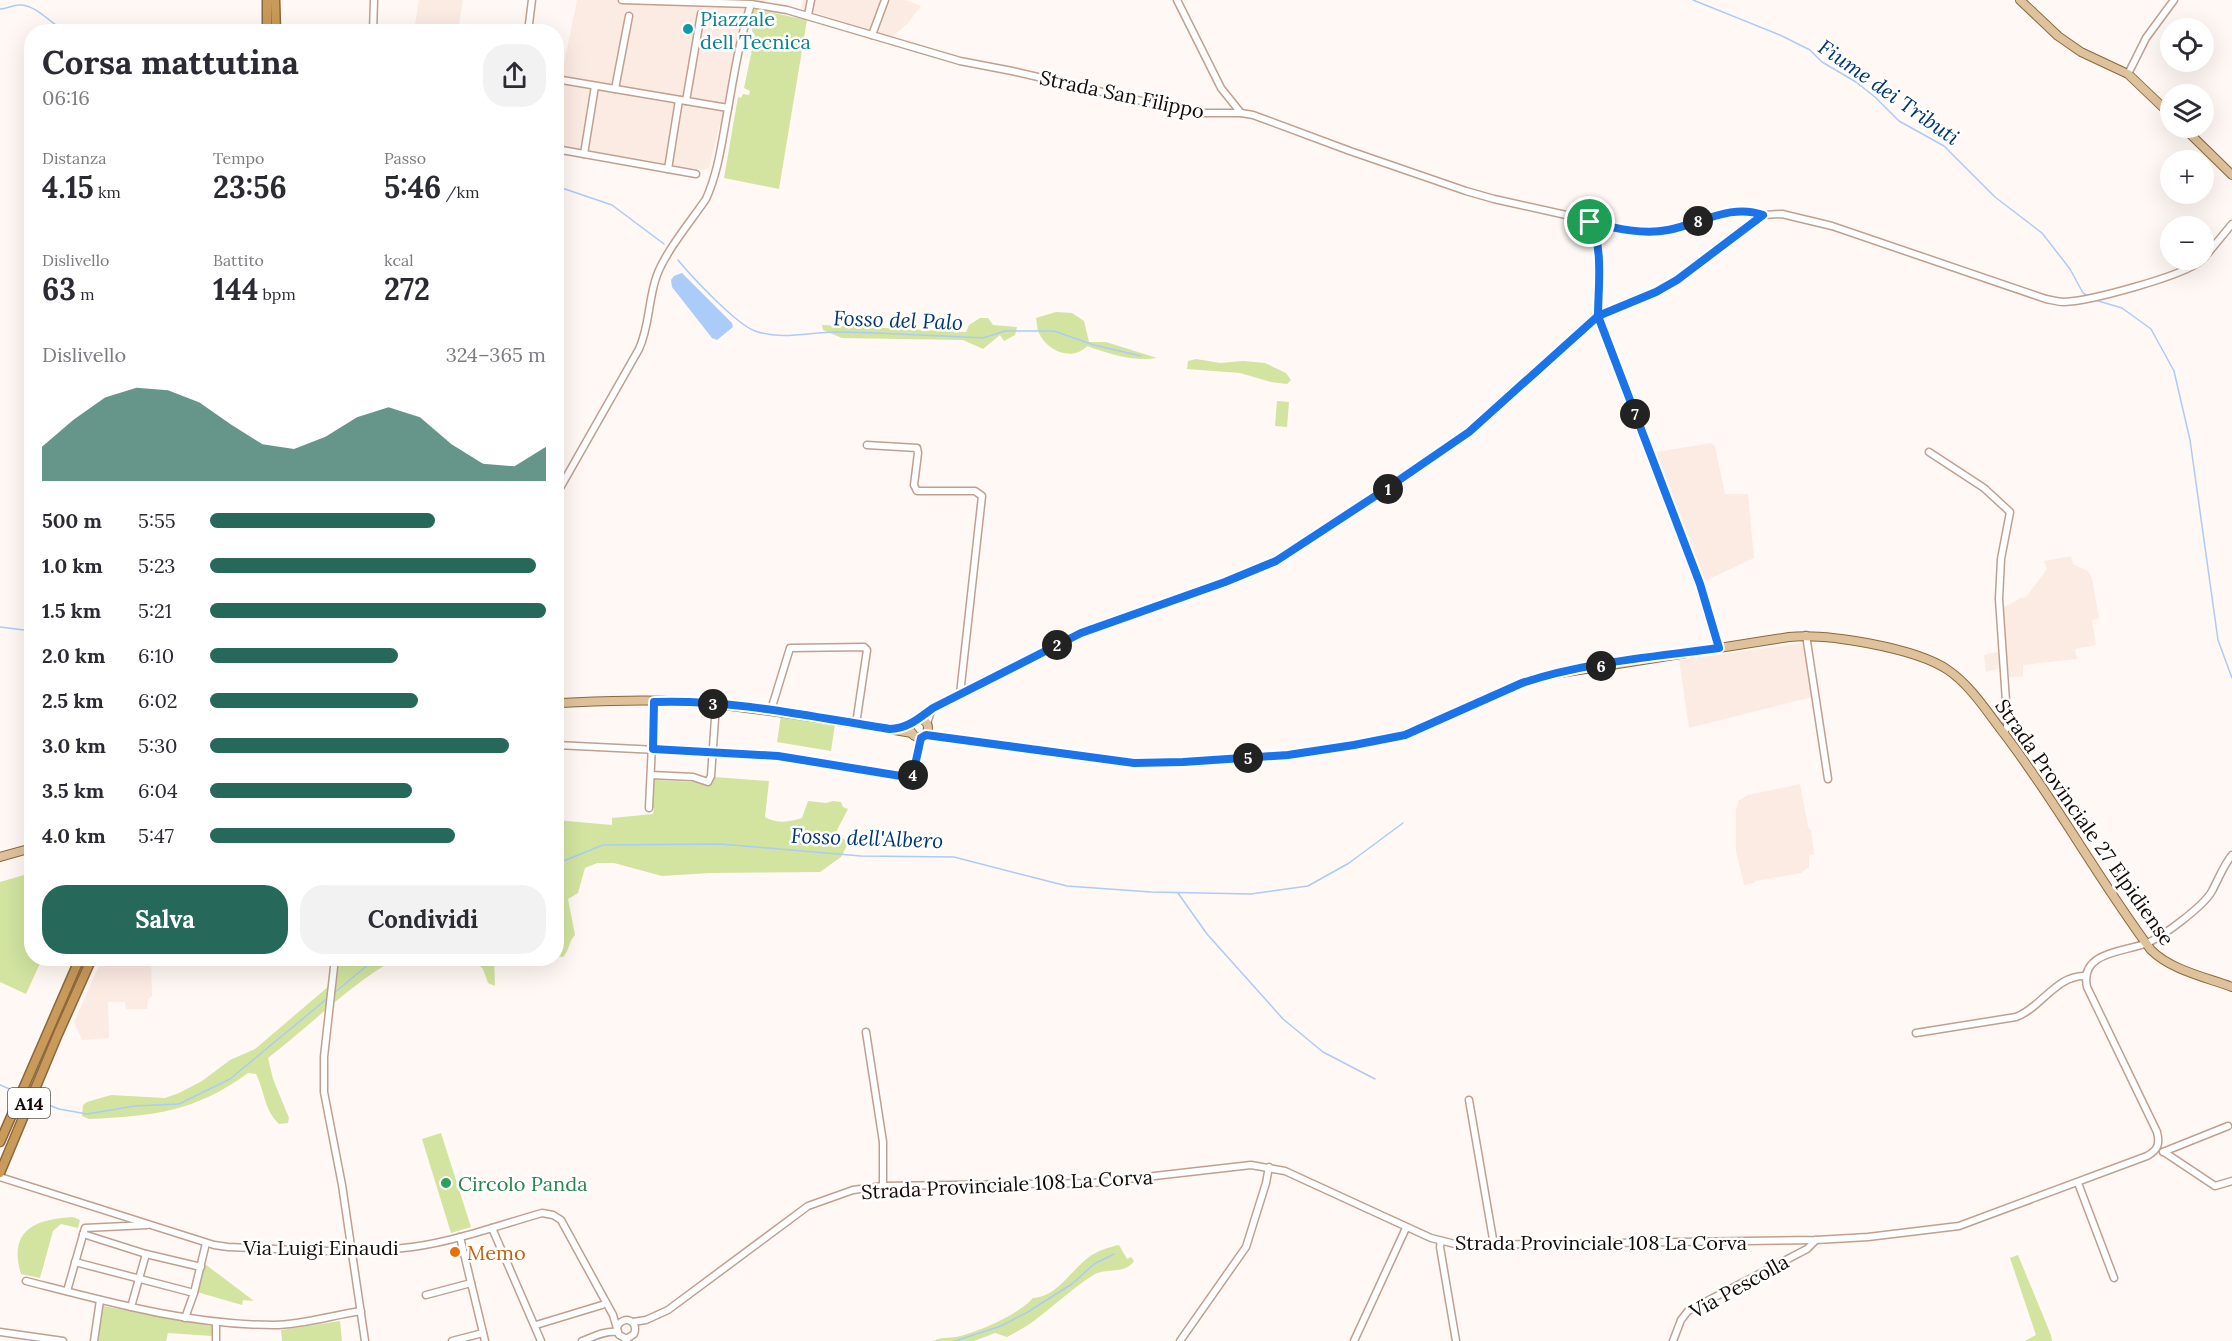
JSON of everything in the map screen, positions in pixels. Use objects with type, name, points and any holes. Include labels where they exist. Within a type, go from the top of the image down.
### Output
[{"type":"highway","points":[[267,0],[267,24]]},
{"type":"highway","points":[[275,0],[276,24]]},
{"type":"highway","name":"A14","points":[[0,1142],[77,966]]},
{"type":"highway","name":"A14","points":[[0,1175],[88,966]]},
{"type":"main road","points":[[2020,0],[2058,36],[2096,61],[2128,74],[2160,104]]},
{"type":"main road","points":[[2194,138],[2232,175]]},
{"type":"main road","name":"Strada Provinciale 27 Elpidiense","points":[[564,703],[716,704],[771,710],[890,729],[922,731],[936,736],[1134,763],[1183,762],[1288,755],[1405,735],[1522,683],[1617,663],[1806,635],[1844,639],[1929,660],[1948,669],[1963,682],[2004,732],[2043,786],[2146,944],[2163,960],[2232,987]]},
{"type":"main road","name":"Strada Provinciale 27 Elpidiense","points":[[890,729],[905,727],[912,723],[922,731]]},
{"type":"main road","points":[[0,857],[24,850]]},
{"type":"street","points":[[373,24],[374,0]]},
{"type":"street","points":[[529,24],[532,0]]},
{"type":"street","name":"Strada San Filippo","points":[[622,0],[751,4],[808,15],[960,61],[1180,110],[1203,113],[1241,113],[1266,119],[1466,191],[1628,230],[1653,232],[1670,230],[1740,211],[1763,215],[1782,214],[1832,226],[2046,299],[2062,302],[2101,295],[2172,276],[2184,270]]},
{"type":"street","points":[[808,15],[811,0]]},
{"type":"street","points":[[872,34],[885,0]]},
{"type":"street","points":[[1177,0],[1221,88],[1241,113]]},
{"type":"street","points":[[2128,74],[2146,38],[2174,0]]},
{"type":"street","points":[[564,481],[644,338],[658,273],[711,188],[718,165],[740,46],[751,4]]},
{"type":"street","points":[[668,169],[700,14]]},
{"type":"street","points":[[615,89],[629,16]]},
{"type":"street","points":[[564,81],[728,108]]},
{"type":"street","points":[[584,154],[595,86]]},
{"type":"street","points":[[564,150],[696,174]]},
{"type":"street","points":[[564,745],[778,756],[910,777],[915,771],[922,731],[933,708],[1081,633],[1245,575],[1276,561],[1469,432],[1598,316],[1656,292],[1677,280],[1763,215]]},
{"type":"street","points":[[1590,222],[1594,229],[1598,249],[1598,316],[1700,584],[1719,648]]},
{"type":"street","points":[[2214,246],[2232,224]]},
{"type":"street","points":[[867,445],[917,448],[914,484],[917,491],[975,491],[982,496],[960,694]]},
{"type":"street","points":[[1929,452],[1984,488],[2010,512],[2000,578],[2007,716],[2007,727],[2004,732]]},
{"type":"street","points":[[1806,635],[1828,779]]},
{"type":"street","points":[[771,710],[790,648],[864,646],[867,650],[856,724]]},
{"type":"street","points":[[649,808],[654,702]]},
{"type":"street","points":[[651,775],[693,777],[708,782],[711,776],[716,704]]},
{"type":"street","points":[[2232,855],[2221,870],[2212,891],[2203,904],[2146,944],[2110,952],[2092,966],[2086,976],[2087,987],[2157,1132],[2159,1140],[2157,1149],[2215,1186],[2232,1181]]},
{"type":"street","points":[[334,966],[324,1058],[324,1092],[365,1341]]},
{"type":"street","points":[[1916,1033],[2016,1017],[2030,1009],[2060,984],[2077,976],[2086,976]]},
{"type":"street","points":[[866,1032],[883,1142],[883,1186]]},
{"type":"street","points":[[1470,1100],[1494,1245]]},
{"type":"street","points":[[2164,1152],[2229,1126]]},
{"type":"street","name":"Strada Provinciale 108 La Corva","points":[[634,1325],[668,1310],[686,1298],[808,1206],[853,1191],[883,1186],[1093,1183],[1238,1166],[1269,1167],[1285,1171],[1406,1228],[1455,1244],[1816,1240],[1868,1237],[1959,1226],[2078,1183],[2147,1156],[2157,1149]]},
{"type":"street","points":[[1180,1341],[1246,1247],[1269,1167]]},
{"type":"street","name":"Via Luigi Einaudi","points":[[0,1175],[207,1243],[228,1247],[352,1251],[410,1247],[460,1237],[542,1213],[553,1215],[561,1220],[613,1315]]},
{"type":"street","points":[[2078,1183],[2114,1278]]},
{"type":"street","name":"Via Luigi Einaudi","points":[[83,1234],[85,1228],[151,1225]]},
{"type":"street","points":[[492,1228],[541,1341]]},
{"type":"street","points":[[1354,1341],[1406,1228]]},
{"type":"street","points":[[67,1291],[83,1234],[146,1254],[201,1267]]},
{"type":"street","points":[[460,1237],[485,1341]]},
{"type":"street","name":"Via Pescolla","points":[[1673,1341],[1681,1320],[1688,1311],[1807,1250],[1816,1240]]},
{"type":"street","points":[[1441,1241],[1440,1247],[1456,1341]]},
{"type":"street","points":[[185,1318],[207,1243]]},
{"type":"street","points":[[131,1307],[146,1254]]},
{"type":"street","points":[[75,1262],[194,1293]]},
{"type":"street","points":[[26,1281],[131,1307],[216,1322],[277,1325],[361,1311]]},
{"type":"street","points":[[426,1295],[471,1283]]},
{"type":"street","points":[[94,1341],[100,1300]]},
{"type":"street","points":[[536,1325],[602,1305]]},
{"type":"street","points":[[582,1341],[608,1332],[618,1334],[625,1340],[634,1334],[634,1325],[628,1320],[622,1321],[613,1315]]},
{"type":"street","points":[[613,1315],[618,1334]]},
{"type":"street","points":[[618,1334],[622,1321]]},
{"type":"street","points":[[216,1322],[216,1341]]},
{"type":"street","points":[[0,1332],[63,1341]]},
{"type":"street","points":[[452,1341],[483,1333]]},
{"type":"shaded area","points":[[419,0],[463,0],[459,24],[415,24]]},
{"type":"shaded area","points":[[577,0],[765,0],[765,2],[747,1],[732,63],[722,127],[719,127],[709,168],[703,170],[564,146],[564,63]]},
{"type":"shaded area","points":[[803,0],[905,0],[921,6],[907,24],[892,37],[801,8]]},
{"type":"shaded area","points":[[1711,443],[1715,446],[1725,494],[1748,494],[1754,558],[1705,581],[1656,452]]},
{"type":"shaded area","points":[[2071,556],[2073,564],[2088,571],[2092,578],[2099,618],[2092,620],[2096,645],[2075,649],[2077,659],[2023,665],[2023,676],[2002,678],[2001,668],[1986,672],[1984,655],[2001,651],[2002,607],[2026,597],[2047,569],[2044,561]]},
{"type":"shaded area","points":[[1803,643],[1812,697],[1689,728],[1679,660]]},
{"type":"shaded area","points":[[1800,784],[1814,854],[1809,855],[1809,867],[1801,873],[1744,885],[1736,851],[1736,809],[1739,800],[1748,795]]},
{"type":"shaded area","points":[[99,966],[151,966],[152,996],[148,999],[147,1009],[126,1009],[125,1002],[108,1002],[109,1038],[82,1040],[74,1022]]},
{"type":"green space","points":[[755,9],[807,20],[779,189],[724,178],[738,97],[741,98],[743,94],[749,95],[750,91],[744,88],[755,35],[752,31],[755,17],[751,14]]},
{"type":"green space","points":[[1056,312],[1072,313],[1084,321],[1089,342],[1106,342],[1157,358],[1131,358],[1087,346],[1074,353],[1060,352],[1043,339],[1037,328],[1036,318]]},
{"type":"green space","points":[[980,318],[988,318],[993,325],[1017,327],[1015,335],[1004,341],[1000,335],[983,349],[963,340],[842,338],[823,330],[822,325],[966,332],[969,325]]},
{"type":"green space","points":[[1196,359],[1220,363],[1243,361],[1265,363],[1286,373],[1291,380],[1287,384],[1240,373],[1187,369],[1188,361]]},
{"type":"green space","points":[[1277,401],[1289,402],[1287,427],[1275,426]]},
{"type":"green space","points":[[781,715],[835,724],[831,751],[777,742]]},
{"type":"green space","points":[[656,777],[658,780],[695,782],[693,779],[709,784],[714,777],[769,781],[765,817],[779,821],[802,818],[808,801],[841,802],[843,807],[848,809],[837,830],[840,837],[849,842],[841,857],[820,872],[662,876],[614,863],[597,863],[585,868],[578,893],[568,899],[575,935],[564,956],[564,821],[612,825],[612,818],[653,814],[654,808],[650,808],[652,784]]},
{"type":"green space","points":[[24,875],[24,966],[39,966],[26,994],[0,982],[0,882]]},
{"type":"green space","points":[[338,966],[384,966],[346,993],[268,1058],[273,1079],[289,1118],[288,1123],[279,1124],[274,1119],[256,1074],[248,1073],[210,1096],[173,1110],[112,1118],[89,1119],[82,1116],[83,1105],[87,1102],[111,1095],[165,1098],[202,1081],[230,1060],[255,1049],[336,980]]},
{"type":"green space","points":[[480,966],[494,966],[495,986],[488,983]]},
{"type":"green space","name":"Circolo Panda","points":[[441,1133],[471,1227],[451,1233],[422,1139]]},
{"type":"green space","points":[[73,1217],[80,1220],[78,1228],[61,1224],[53,1231],[40,1278],[21,1274],[18,1247],[21,1238],[28,1230],[47,1221]]},
{"type":"green space","points":[[1119,1245],[1127,1259],[1131,1257],[1134,1261],[1130,1265],[1126,1268],[1095,1274],[1032,1323],[1007,1337],[995,1333],[974,1341],[933,1341],[965,1335],[1018,1311],[1033,1298],[1057,1288],[1092,1255]]},
{"type":"green space","points":[[2018,1255],[2052,1341],[2025,1341],[2036,1335],[2010,1258]]},
{"type":"green space","points":[[205,1264],[254,1301],[243,1300],[242,1305],[197,1292]]},
{"type":"green space","points":[[103,1306],[212,1326],[212,1336],[168,1333],[166,1341],[98,1341]]},
{"type":"green space","points":[[340,1321],[342,1341],[282,1341],[281,1330]]},
{"type":"water","points":[[682,273],[732,323],[733,327],[717,340],[712,338],[672,287],[671,280]]},
{"type":"waterway","name":"Fiume dei Tributi","points":[[1693,0],[1780,35],[1810,50],[1822,62],[1856,82],[1875,97],[1899,121],[1944,146],[1995,197],[2042,233],[2070,269],[2083,293],[2088,296]]},
{"type":"waterway","name":"Fosso del Palo","points":[[0,9],[25,6],[55,24]]},
{"type":"waterway","name":"Fosso del Palo","points":[[564,189],[612,205],[664,244]]},
{"type":"waterway","name":"Fosso del Palo","points":[[678,260],[726,310],[747,327],[766,334],[841,332],[983,338],[1005,331],[1054,331],[1094,345],[1141,356]]},
{"type":"waterway","name":"Fiume dei Tributi","points":[[2095,300],[2122,308],[2151,329],[2174,371],[2190,440],[2218,640],[2232,678]]},
{"type":"waterway","points":[[0,627],[24,630]]},
{"type":"waterway","name":"Fosso dell'Albero","points":[[564,861],[603,845],[720,844],[861,856],[954,857],[1067,886],[1151,892],[1251,894],[1308,886],[1349,863],[1403,823]]},
{"type":"waterway","name":"Fosso dell'Albero","points":[[1178,893],[1207,934],[1283,1019],[1323,1052],[1375,1079]]},
{"type":"waterway","name":"Fosso dell'Albero","points":[[333,994],[366,966]]},
{"type":"waterway","name":"Fosso dell'Albero","points":[[36,1100],[59,1109],[87,1114],[135,1106],[179,1104],[230,1079],[329,997]]},
{"type":"waterway","name":"Fosso dell'Albero","points":[[0,1085],[17,1092]]},
{"type":"waterway","points":[[955,1341],[1001,1326],[1026,1313],[1072,1284],[1094,1264],[1114,1254]]},
{"type":"place","name":"Piazzale dell Tecnica","points":[[688,29]]},
{"type":"place","name":"Circolo Panda","points":[[446,1183]]},
{"type":"place","name":"Memo","points":[[455,1252]]},
{"type":"route","points":[[1590,222],[1594,229],[1598,249],[1598,316],[1469,432],[1276,561],[1245,575],[1081,633],[933,708],[921,719],[905,727],[890,729],[771,710],[713,704],[654,702],[653,749],[778,756],[907,777],[912,776],[915,771],[918,747],[921,738],[926,735],[1134,763],[1288,755],[1405,735],[1522,683],[1542,677],[1578,669],[1719,648],[1700,584],[1598,316],[1656,292],[1677,280],[1763,215],[1747,211],[1731,212],[1670,230],[1653,232],[1628,230],[1590,222]]}]
